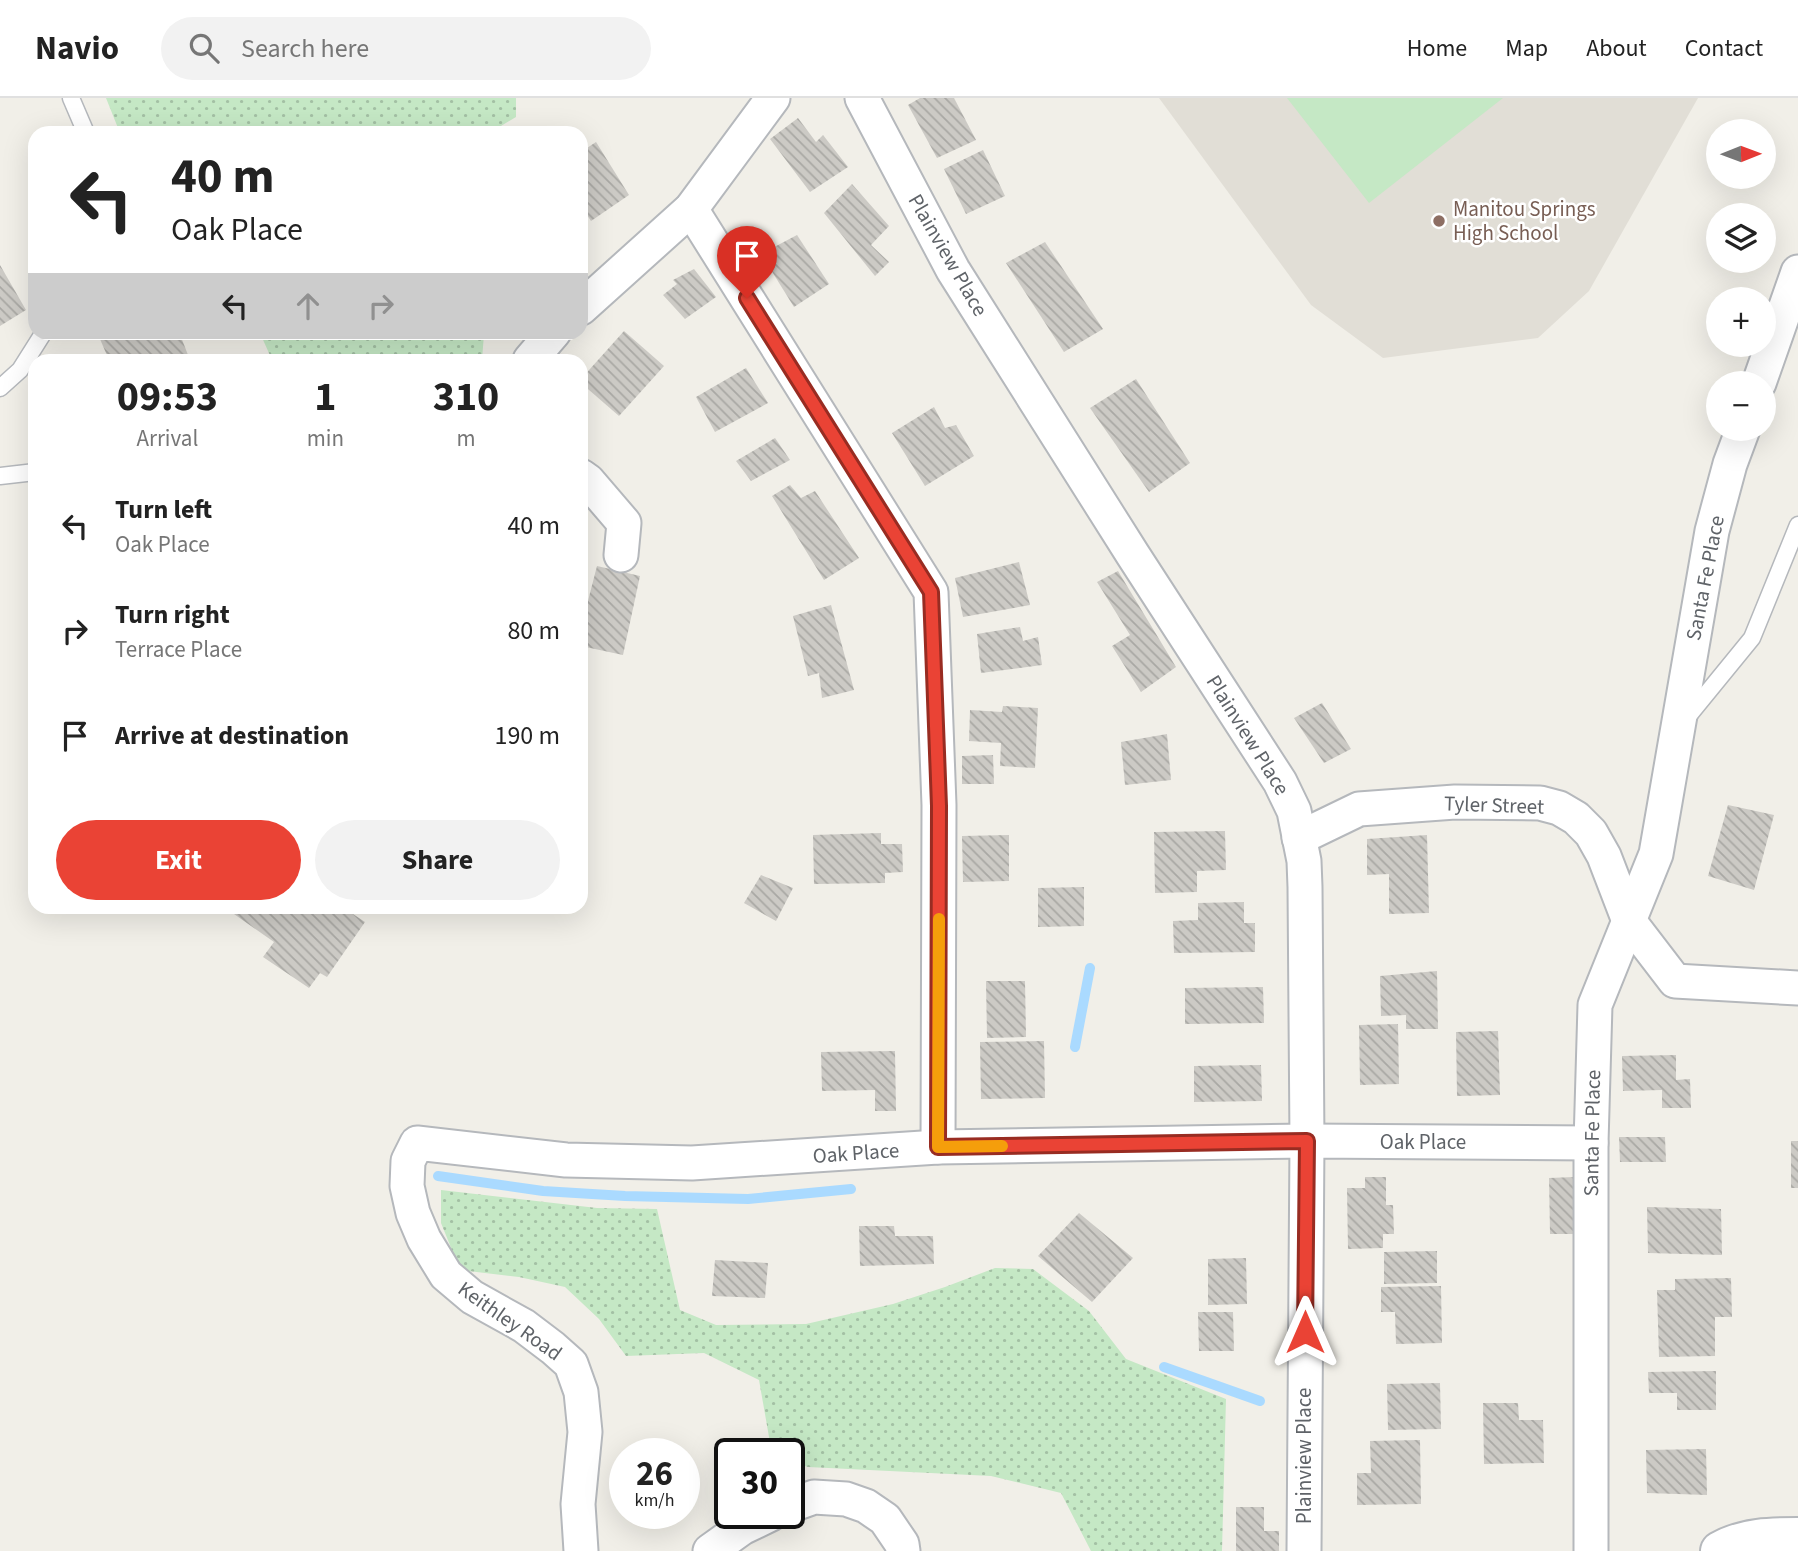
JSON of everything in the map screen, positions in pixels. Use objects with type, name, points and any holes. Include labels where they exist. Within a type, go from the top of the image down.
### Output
[{"type":"street","points":[[588,302],[691,209],[773,98]]},
{"type":"street","name":"Plainview Place","points":[[862,98],[953,270],[1268,762],[1294,811],[1304,861],[1305,887],[1307,1141],[1304,1551]]},
{"type":"street","points":[[691,209],[931,592],[939,806],[938,1147]]},
{"type":"street","points":[[1763,371],[1798,272]]},
{"type":"street","points":[[535,354],[546,340]]},
{"type":"street","name":"Santa Fe Place","points":[[1591,1551],[1591,1143],[1595,1005],[1656,854],[1712,531],[1739,441]]},
{"type":"street","points":[[588,481],[624,523],[621,555]]},
{"type":"street","name":"Tyler Street","points":[[1299,838],[1359,809],[1455,802],[1540,803],[1559,808],[1576,818],[1591,834],[1604,856],[1629,921]]},
{"type":"street","points":[[1629,921],[1675,981],[1798,988]]},
{"type":"street","name":"Oak Place","points":[[417,1143],[566,1160],[692,1163],[938,1147],[1307,1141],[1591,1143]]},
{"type":"street","name":"Keithley Road","points":[[417,1143],[408,1161],[407,1186],[413,1213],[424,1239],[446,1275],[472,1297],[524,1326],[571,1364],[581,1392],[585,1432],[578,1504],[581,1551]]},
{"type":"street","points":[[805,1500],[814,1497],[846,1499],[866,1506],[885,1519],[902,1544],[902,1551]]},
{"type":"street","points":[[710,1551],[741,1529]]},
{"type":"street","points":[[1720,1551],[1760,1538],[1798,1537]]},
{"type":"lane","points":[[71,98],[83,126]]},
{"type":"lane","points":[[0,388],[28,363]]},
{"type":"lane","points":[[0,476],[28,473]]},
{"type":"lane","name":"Santa Fe Place","points":[[1677,730],[1752,638],[1798,525]]},
{"type":"shaded area","name":"Manitou Springs High School","points":[[1159,98],[1698,98],[1589,291],[1538,338],[1383,358],[1311,305]]},
{"type":"green space","points":[[106,98],[516,98],[516,117],[501,126],[117,126]]},
{"type":"green space","points":[[1287,98],[1503,98],[1369,203]]},
{"type":"green space","points":[[263,340],[484,340],[482,354],[269,354]]},
{"type":"green space","points":[[441,1190],[597,1208],[657,1209],[680,1310],[716,1325],[806,1324],[893,1304],[995,1268],[1033,1269],[1089,1311],[1126,1359],[1226,1399],[1222,1551],[1091,1551],[1061,1493],[991,1476],[805,1466],[805,1438],[769,1438],[759,1380],[704,1353],[626,1356],[599,1319],[565,1287],[519,1277],[460,1270],[441,1223]]},
{"type":"building","points":[[920,98],[954,98],[976,140],[937,158],[908,105]]},
{"type":"building","points":[[798,118],[816,142],[823,135],[848,167],[810,192],[770,139]]},
{"type":"building","points":[[596,142],[629,195],[591,221],[588,216],[588,147]]},
{"type":"building","points":[[983,150],[1005,196],[966,214],[944,169]]},
{"type":"building","points":[[852,184],[889,226],[871,245],[889,262],[875,276],[824,213]]},
{"type":"building","points":[[797,235],[829,284],[794,307],[761,254]]},
{"type":"building","points":[[1045,242],[1103,329],[1064,352],[1006,263]]},
{"type":"building","points":[[0,265],[26,310],[0,326]]},
{"type":"building","points":[[694,269],[716,297],[685,319],[663,295],[677,284],[673,280]]},
{"type":"building","points":[[624,331],[664,366],[619,416],[588,389],[588,371]]},
{"type":"building","points":[[100,340],[182,340],[188,354],[106,354]]},
{"type":"building","points":[[746,368],[768,403],[715,432],[696,397]]},
{"type":"building","points":[[1136,379],[1190,463],[1149,492],[1090,408]]},
{"type":"building","points":[[934,407],[945,428],[956,425],[974,456],[925,486],[892,433]]},
{"type":"building","points":[[775,438],[790,460],[751,481],[736,461]]},
{"type":"building","points":[[790,485],[801,498],[815,491],[859,558],[824,580],[772,496]]},
{"type":"building","points":[[1019,562],[1030,605],[963,617],[955,578]]},
{"type":"building","points":[[597,566],[640,576],[623,655],[588,648],[588,601]]},
{"type":"building","points":[[1118,571],[1176,667],[1141,692],[1112,646],[1130,635],[1097,582]]},
{"type":"building","points":[[831,605],[854,690],[822,698],[819,673],[808,676],[793,616]]},
{"type":"building","points":[[1020,627],[1023,641],[1038,637],[1042,665],[981,673],[977,634]]},
{"type":"building","points":[[1322,703],[1351,749],[1324,763],[1294,718]]},
{"type":"building","points":[[1003,706],[1038,708],[1035,768],[1000,766],[1001,743],[969,741],[970,710],[1002,712]]},
{"type":"building","points":[[1167,734],[1171,780],[1125,785],[1121,742]]},
{"type":"building","points":[[993,755],[994,784],[962,784],[962,756]]},
{"type":"building","points":[[1728,805],[1774,815],[1754,890],[1708,876]]},
{"type":"building","points":[[1225,831],[1226,870],[1197,871],[1197,892],[1155,893],[1154,832]]},
{"type":"building","points":[[881,833],[881,844],[902,844],[903,872],[885,873],[885,883],[814,884],[813,835]]},
{"type":"building","points":[[1009,835],[1009,881],[963,882],[962,836]]},
{"type":"building","points":[[1427,835],[1429,913],[1389,914],[1389,874],[1367,875],[1367,839]]},
{"type":"building","points":[[761,875],[793,888],[776,921],[744,903]]},
{"type":"building","points":[[1084,887],[1084,926],[1038,927],[1038,888]]},
{"type":"building","points":[[1244,902],[1244,923],[1255,923],[1255,952],[1174,953],[1173,921],[1198,920],[1198,903]]},
{"type":"building","points":[[234,914],[353,914],[365,922],[327,977],[320,973],[309,988],[263,957],[274,942]]},
{"type":"building","points":[[1437,971],[1438,1029],[1406,1029],[1406,1015],[1381,1016],[1380,976]]},
{"type":"building","points":[[986,981],[1025,981],[1026,1037],[987,1038]]},
{"type":"building","points":[[1263,987],[1264,1023],[1185,1024],[1185,988]]},
{"type":"building","points":[[1398,1024],[1399,1084],[1360,1085],[1359,1025]]},
{"type":"building","points":[[1498,1031],[1500,1095],[1457,1096],[1456,1032]]},
{"type":"building","points":[[1044,1041],[1045,1098],[981,1099],[980,1042]]},
{"type":"building","points":[[895,1051],[896,1111],[875,1111],[875,1090],[822,1091],[821,1052]]},
{"type":"building","points":[[1676,1055],[1676,1080],[1690,1079],[1691,1108],[1662,1108],[1662,1090],[1623,1091],[1622,1056]]},
{"type":"building","points":[[1261,1065],[1262,1101],[1194,1102],[1194,1066]]},
{"type":"building","points":[[1619,1137],[1665,1137],[1666,1162],[1620,1162]]},
{"type":"building","points":[[1791,1141],[1798,1141],[1798,1188],[1791,1188]]},
{"type":"building","points":[[1365,1177],[1386,1177],[1386,1205],[1393,1205],[1394,1234],[1383,1234],[1383,1248],[1348,1249],[1347,1188],[1365,1188]]},
{"type":"building","points":[[1574,1177],[1575,1234],[1550,1234],[1549,1178]]},
{"type":"building","points":[[1647,1207],[1721,1209],[1722,1255],[1648,1253]]},
{"type":"building","points":[[1079,1213],[1133,1258],[1092,1302],[1038,1256]]},
{"type":"building","points":[[859,1226],[894,1226],[895,1236],[933,1236],[934,1264],[860,1266]]},
{"type":"building","points":[[1437,1251],[1437,1283],[1384,1284],[1384,1252]]},
{"type":"building","points":[[1246,1258],[1247,1304],[1208,1305],[1208,1259]]},
{"type":"building","points":[[715,1260],[768,1263],[765,1298],[712,1296]]},
{"type":"building","points":[[1731,1278],[1732,1317],[1715,1317],[1715,1356],[1659,1357],[1657,1290],[1675,1290],[1675,1279]]},
{"type":"building","points":[[1441,1286],[1442,1343],[1396,1344],[1395,1312],[1381,1312],[1381,1287]]},
{"type":"building","points":[[1198,1312],[1233,1312],[1234,1351],[1199,1351]]},
{"type":"building","points":[[1716,1371],[1716,1410],[1677,1410],[1677,1393],[1649,1393],[1648,1372]]},
{"type":"building","points":[[1440,1383],[1441,1429],[1388,1430],[1387,1384]]},
{"type":"building","points":[[1483,1403],[1518,1403],[1519,1420],[1543,1420],[1544,1463],[1484,1464]]},
{"type":"building","points":[[1420,1440],[1421,1504],[1357,1505],[1357,1473],[1371,1473],[1370,1441]]},
{"type":"building","points":[[1706,1449],[1707,1495],[1647,1493],[1646,1450]]},
{"type":"building","points":[[1236,1507],[1264,1507],[1264,1531],[1279,1531],[1279,1551],[1236,1551]]},
{"type":"waterway","points":[[1075,1047],[1090,968]]},
{"type":"waterway","points":[[438,1176],[543,1191],[625,1196],[748,1199],[851,1189]]},
{"type":"waterway","points":[[1164,1367],[1260,1401]]},
{"type":"slow traffic","points":[[939,919],[938,1147],[1002,1146]]},
{"type":"place","name":"Manitou Springs High School","points":[[1439,221]]},
{"type":"route","points":[[747,298],[931,592],[939,806],[938,1147],[1307,1141],[1305,1332]]}]
